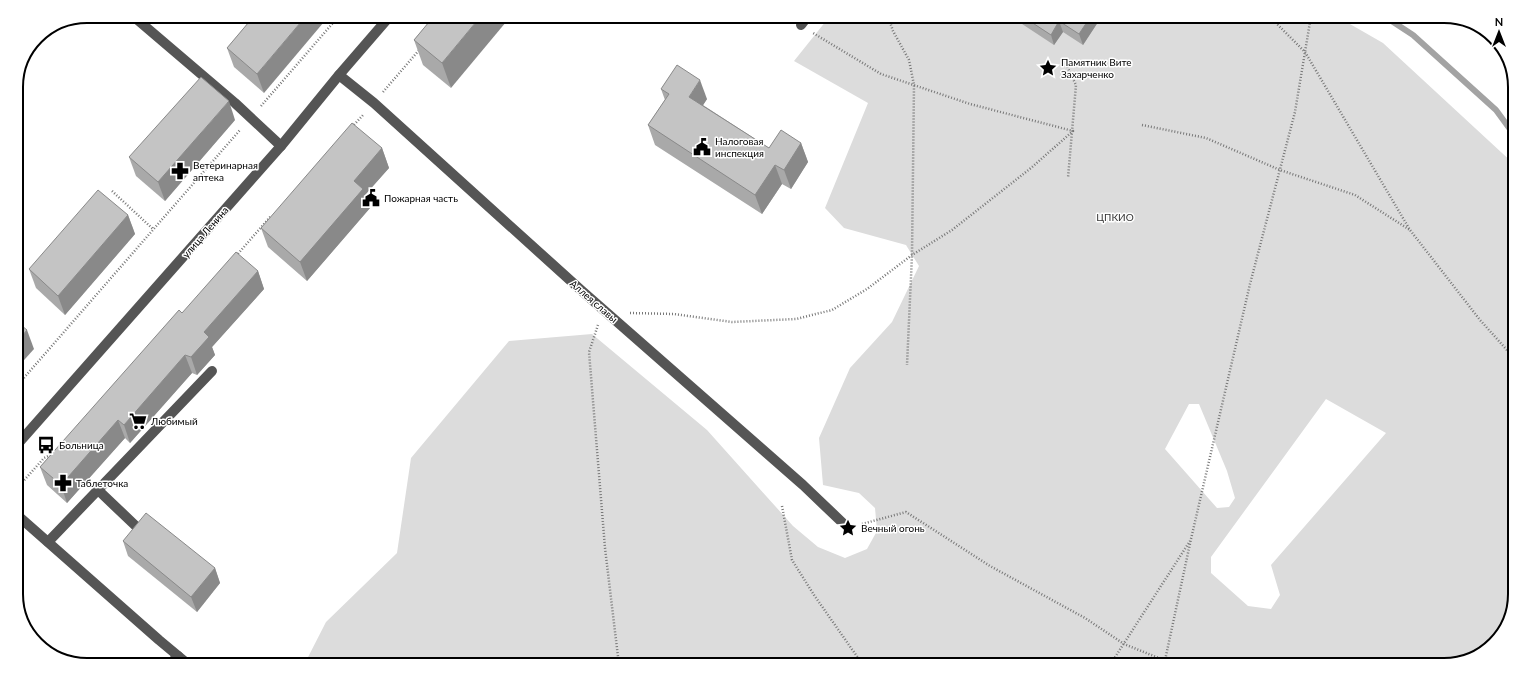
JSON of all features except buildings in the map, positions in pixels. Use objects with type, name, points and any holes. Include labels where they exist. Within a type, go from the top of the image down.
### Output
[{"type":"street","points":[[141,23],[251,118],[281,146]]},
{"type":"street","name":"улица Ленина","points":[[23,438],[281,146],[339,74],[384,23]]},
{"type":"street","name":"Аллея славы","points":[[339,74],[374,103],[610,316],[803,485],[848,528]]},
{"type":"street","points":[[48,542],[212,371]]},
{"type":"street","points":[[98,490],[141,531]]},
{"type":"street","points":[[23,517],[48,542],[180,658]]},
{"type":"path","points":[[23,379],[333,23]]},
{"type":"path","points":[[794,23],[801,25],[881,74],[970,104],[1073,131]]},
{"type":"path","points":[[890,23],[893,31],[909,60],[914,85],[912,255],[907,365]]},
{"type":"path","points":[[1278,23],[1305,52],[1410,230],[1480,320],[1508,350]]},
{"type":"path","points":[[1164,658],[1250,284],[1294,112],[1310,23]]},
{"type":"path","points":[[348,131],[424,45]]},
{"type":"path","points":[[1066,64],[1076,86],[1068,178]]},
{"type":"path","points":[[1142,125],[1206,138],[1280,170],[1355,195],[1410,230]]},
{"type":"path","points":[[618,658],[605,548],[589,352],[597,326],[610,316],[635,312],[674,314],[732,322],[796,319],[832,310],[867,289],[912,255],[952,230],[1031,168],[1073,131]]},
{"type":"path","points":[[112,191],[153,229]]},
{"type":"path","points":[[236,256],[272,215]]},
{"type":"path","points":[[23,479],[44,458],[56,454]]},
{"type":"path","points":[[782,506],[792,560],[814,595],[858,658]]},
{"type":"path","points":[[848,528],[906,512],[990,566],[1085,618],[1124,644],[1159,658]]},
{"type":"path","points":[[1115,658],[1191,539]]},
{"type":"green space","name":"ЦПКИО","points":[[824,23],[1348,23],[1383,43],[1508,159],[1508,594],[1507,607],[1503,619],[1492,636],[1480,647],[1469,653],[1461,656],[1444,658],[308,658],[326,622],[397,553],[411,458],[509,341],[592,334],[707,430],[793,526],[818,547],[845,558],[867,549],[877,531],[875,508],[859,493],[823,485],[819,438],[850,368],[892,322],[919,266],[906,245],[844,228],[825,208],[868,103],[794,61]],"holes":[[[1326,399],[1386,433],[1271,565],[1280,595],[1271,609],[1248,606],[1211,573],[1211,557]],[[1189,404],[1199,404],[1227,471],[1235,498],[1229,507],[1217,508],[1165,449]]]},
{"type":"waterway","points":[[1395,23],[1413,35],[1496,110],[1508,126]]},
{"type":"place","name":"Памятник Вите Захарченко","points":[[1048,68]]},
{"type":"place","name":"Налоговая инспекция","points":[[702,147]]},
{"type":"place","name":"Ветеринарная аптека","points":[[180,171]]},
{"type":"place","name":"Пожарная часть","points":[[371,198]]},
{"type":"place","name":"Любимый","points":[[138,421]]},
{"type":"place","name":"Больница","points":[[46,445]]},
{"type":"place","name":"Таблеточка","points":[[63,483]]},
{"type":"place","name":"Вечный огонь","points":[[848,528]]}]
